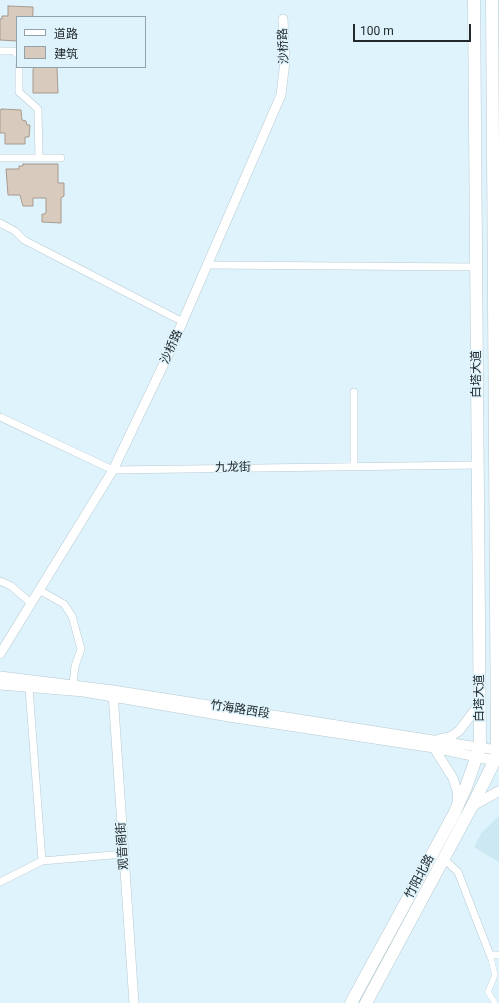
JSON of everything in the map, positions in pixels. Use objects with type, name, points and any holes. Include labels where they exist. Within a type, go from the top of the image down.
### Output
[{"type":"highway","name":"白塔大道","points":[[474,0],[480,703],[479,752]]},
{"type":"highway","name":"白塔大道","points":[[492,0],[497,354],[497,755]]},
{"type":"highway","name":"竹阳北路","points":[[351,1003],[458,805],[479,752]]},
{"type":"highway","name":"竹阳北路","points":[[366,1003],[472,806],[497,755]]},
{"type":"main road","points":[[479,752],[497,755]]},
{"type":"main road","points":[[472,806],[499,791]]},
{"type":"street","name":"沙桥路","points":[[1,649],[113,470],[182,322],[281,95],[285,61],[283,18]]},
{"type":"street","points":[[0,51],[16,53]]},
{"type":"street","points":[[19,68],[19,92],[38,109],[39,158]]},
{"type":"street","points":[[0,158],[61,158]]},
{"type":"street","points":[[0,223],[15,231],[24,240],[182,322]]},
{"type":"street","points":[[207,265],[476,267]]},
{"type":"street","points":[[354,392],[354,467]]},
{"type":"street","points":[[0,417],[113,470]]},
{"type":"street","name":"九龙街","points":[[113,470],[478,465]]},
{"type":"street","points":[[0,581],[12,586],[31,603]]},
{"type":"street","points":[[39,590],[64,604],[72,616],[81,648],[75,666],[73,684]]},
{"type":"street","name":"竹海路西段","points":[[0,676],[73,684],[113,694]]},
{"type":"street","name":"竹海路西段","points":[[0,685],[113,694],[479,752]]},
{"type":"street","points":[[29,688],[42,861]]},
{"type":"street","name":"观音阁街","points":[[113,694],[134,1003]]},
{"type":"street","points":[[458,805],[457,791],[453,778],[434,744],[459,731],[480,703]]},
{"type":"street","points":[[0,882],[42,861],[124,854]]},
{"type":"street","points":[[444,859],[458,872],[490,955],[495,975],[488,992],[495,1003]]},
{"type":"street","points":[[490,955],[499,955]]},
{"type":"shaded area","points":[[499,816],[499,862],[474,847],[482,832]]},
{"type":"building","points":[[8,6],[33,7],[32,16],[16,16],[16,41],[0,40],[0,19],[2,19],[2,16],[8,16]]},
{"type":"building","points":[[57,68],[58,93],[33,93],[33,69]]},
{"type":"building","points":[[0,110],[21,110],[22,120],[26,121],[27,125],[30,125],[29,137],[25,137],[25,144],[5,144],[5,133],[0,133]]},
{"type":"building","points":[[23,164],[58,164],[58,183],[64,183],[64,196],[61,198],[61,223],[42,222],[42,214],[45,214],[46,212],[46,198],[33,198],[33,206],[23,206],[20,195],[8,195],[6,169],[19,169],[19,166],[23,166]]}]
